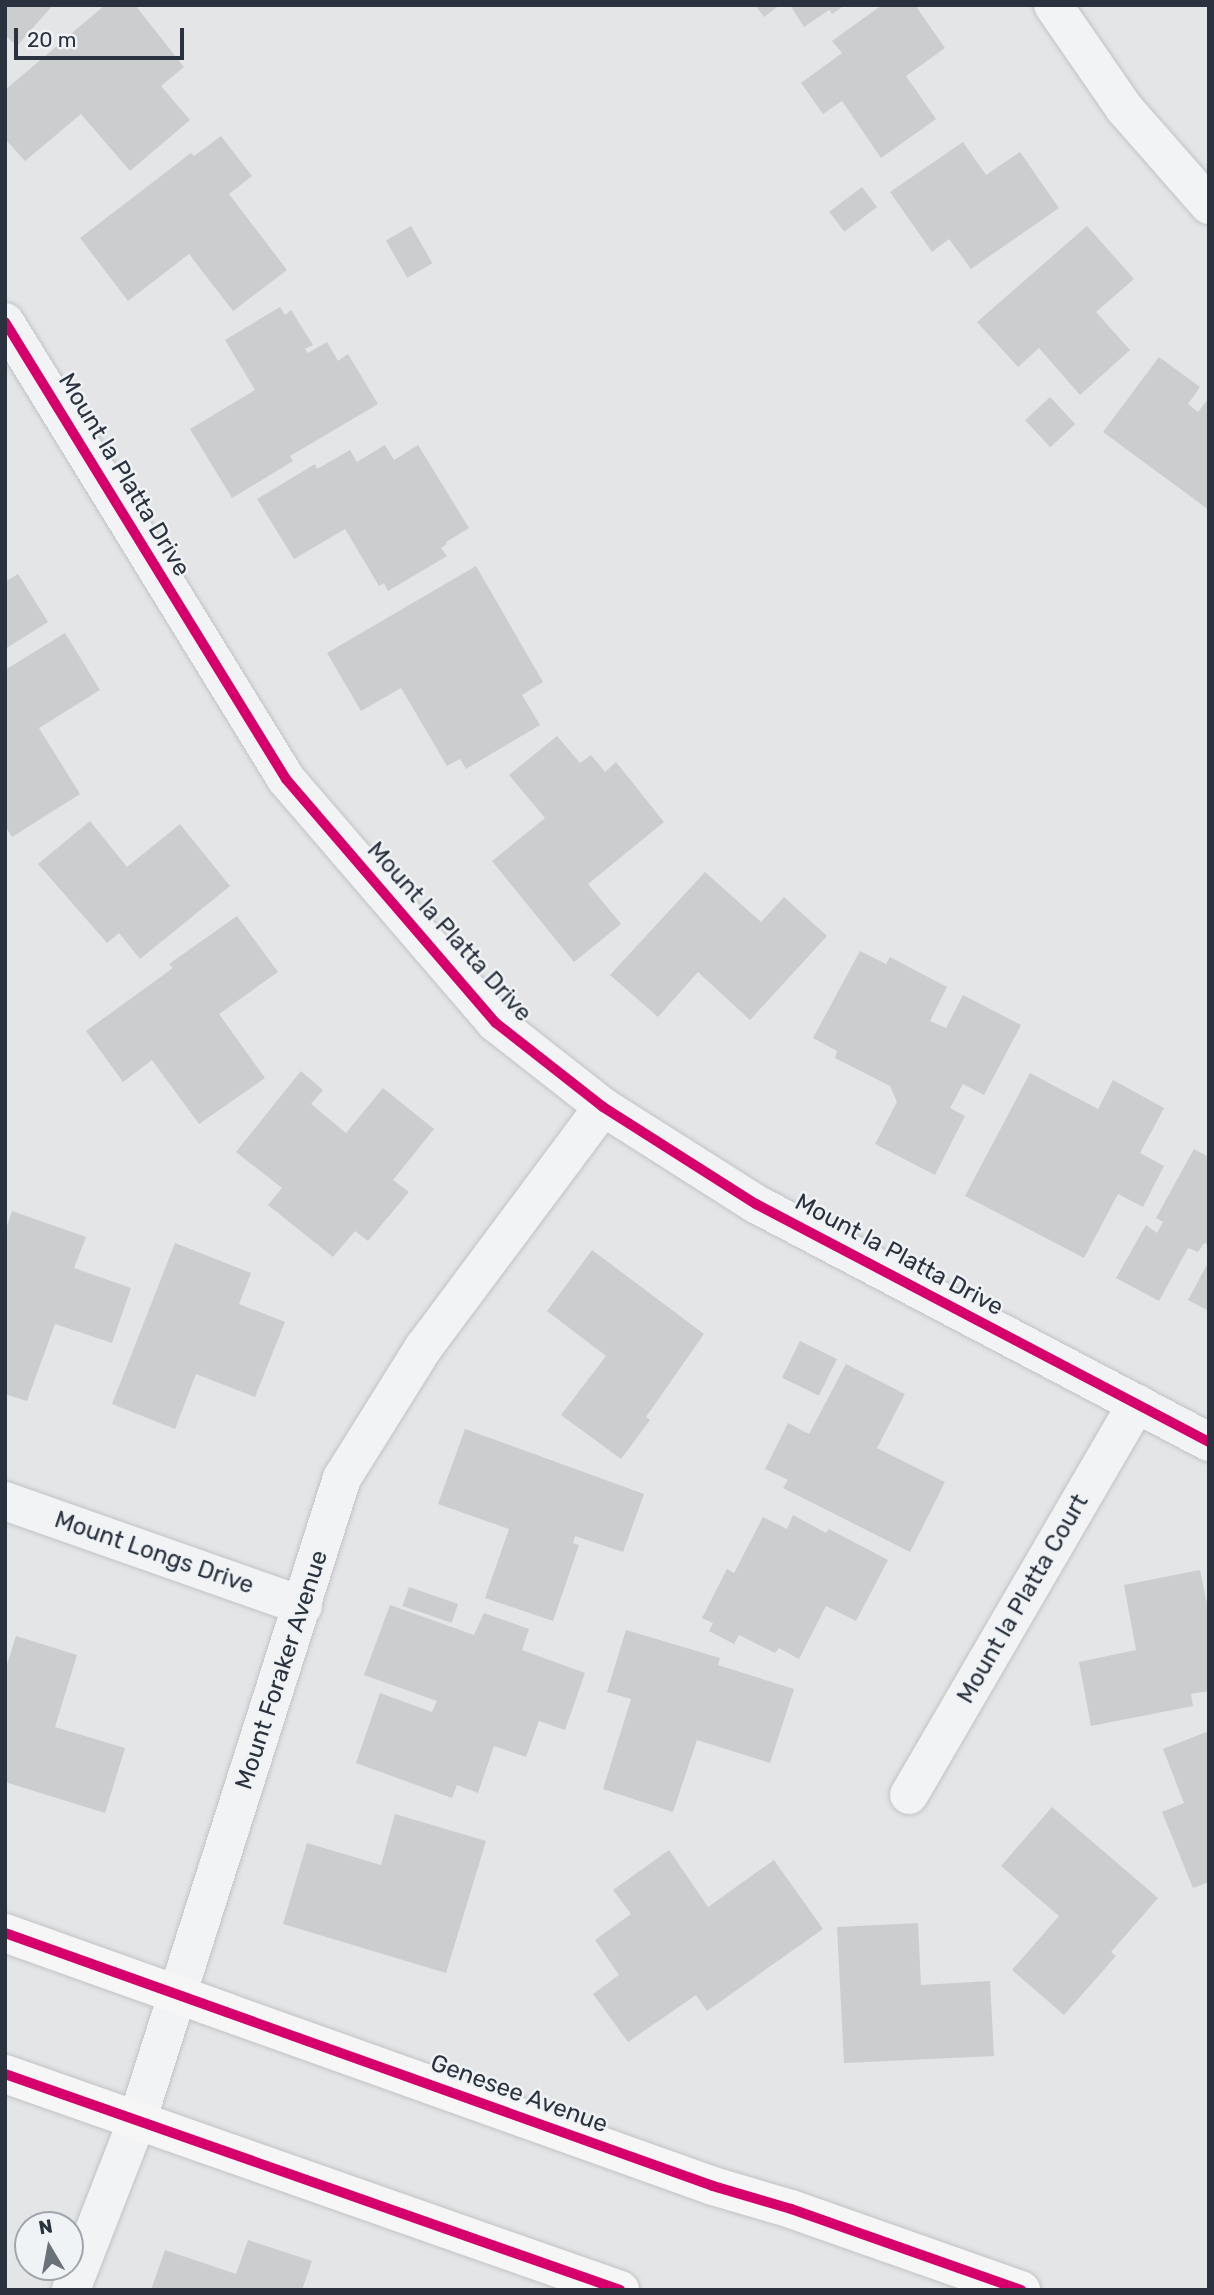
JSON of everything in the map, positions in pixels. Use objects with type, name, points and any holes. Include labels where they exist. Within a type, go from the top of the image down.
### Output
[{"type":"main road","name":"Genesee Avenue","points":[[5,1933],[713,2186],[791,2209],[1021,2290]]},
{"type":"main road","points":[[5,2074],[620,2290]]},
{"type":"street","points":[[1053,5],[1124,108],[1209,205]]},
{"type":"street","name":"Mount la Platta Drive","points":[[5,322],[286,779],[496,1023],[603,1107],[756,1204],[1209,1442]]},
{"type":"street","name":"Mount Foraker Avenue","points":[[71,2290],[137,2121],[342,1478],[424,1347],[603,1107]]},
{"type":"street","name":"Mount la Platta Court","points":[[909,1795],[1137,1404]]},
{"type":"street","name":"Mount Longs Drive","points":[[5,1501],[303,1605]]},
{"type":"building","points":[[5,5],[53,5],[17,46],[5,35]]},
{"type":"building","points":[[105,5],[135,5],[184,67],[161,86],[190,120],[130,171],[81,114],[25,161],[5,139],[5,90]]},
{"type":"building","points":[[755,5],[780,5],[764,17]]},
{"type":"building","points":[[790,5],[845,5],[832,14],[829,10],[804,27]]},
{"type":"building","points":[[882,5],[915,5],[945,48],[906,76],[936,119],[881,158],[842,101],[823,114],[801,83],[842,53],[832,41]]},
{"type":"building","points":[[221,136],[252,176],[229,194],[287,270],[233,311],[189,254],[128,301],[80,238],[191,153],[194,156]]},
{"type":"building","points":[[963,142],[986,175],[1020,152],[1059,208],[971,269],[949,239],[932,252],[890,192]]},
{"type":"building","points":[[862,187],[877,207],[844,232],[829,212]]},
{"type":"building","points":[[411,226],[432,263],[407,278],[386,240]]},
{"type":"building","points":[[1087,226],[1134,279],[1096,312],[1130,350],[1080,395],[1039,348],[1018,367],[977,322]]},
{"type":"building","points":[[280,307],[285,315],[291,310],[313,345],[305,349],[308,353],[327,342],[338,361],[348,354],[378,404],[290,456],[293,461],[232,498],[190,429],[255,390],[225,340]]},
{"type":"building","points":[[1159,357],[1200,387],[1188,404],[1198,412],[1209,398],[1209,510],[1103,432]]},
{"type":"building","points":[[1050,397],[1075,424],[1050,447],[1025,420]]},
{"type":"building","points":[[385,445],[394,460],[418,445],[469,528],[441,548],[447,556],[388,591],[384,583],[379,586],[345,529],[294,559],[257,499],[315,464],[317,469],[350,450],[357,462]]},
{"type":"building","points":[[476,566],[543,682],[522,695],[540,725],[466,769],[460,759],[447,766],[401,688],[361,711],[327,653]]},
{"type":"building","points":[[18,574],[48,622],[5,649],[5,582]]},
{"type":"building","points":[[65,633],[100,690],[39,728],[80,794],[12,837],[5,826],[5,670]]},
{"type":"building","points":[[557,736],[580,763],[591,755],[605,772],[616,762],[664,822],[588,884],[621,924],[574,962],[492,861],[545,818],[509,775]]},
{"type":"building","points":[[90,821],[127,867],[180,824],[230,886],[140,959],[119,933],[107,943],[38,864]]},
{"type":"building","points":[[705,872],[761,922],[784,897],[827,936],[750,1020],[698,972],[658,1017],[610,975]]},
{"type":"building","points":[[237,916],[278,972],[219,1014],[265,1078],[199,1124],[152,1060],[123,1082],[86,1031],[173,968],[169,964]]},
{"type":"building","points":[[860,951],[886,964],[890,957],[947,987],[930,1021],[946,1028],[963,995],[1021,1025],[984,1095],[963,1084],[950,1108],[965,1116],[935,1175],[875,1144],[897,1102],[890,1086],[835,1058],[837,1051],[813,1038]]},
{"type":"building","points":[[301,1071],[323,1090],[311,1104],[346,1133],[383,1088],[434,1129],[393,1180],[409,1192],[368,1241],[355,1231],[333,1257],[268,1205],[282,1188],[236,1152]]},
{"type":"building","points":[[1030,1073],[1098,1109],[1113,1080],[1164,1108],[1140,1153],[1164,1166],[1143,1207],[1118,1194],[1084,1258],[965,1196]]},
{"type":"building","points":[[1194,1149],[1209,1157],[1209,1245],[1204,1243],[1198,1252],[1188,1248],[1159,1301],[1116,1278],[1146,1225],[1157,1233],[1163,1222],[1156,1218]]},
{"type":"building","points":[[12,1211],[86,1237],[74,1268],[131,1288],[112,1343],[55,1324],[27,1401],[5,1394],[5,1232]]},
{"type":"building","points":[[175,1243],[251,1273],[239,1304],[285,1322],[255,1397],[196,1374],[175,1429],[112,1404]]},
{"type":"building","points":[[592,1250],[704,1334],[646,1417],[650,1420],[621,1459],[561,1415],[606,1356],[547,1311]]},
{"type":"building","points":[[1209,1261],[1209,1311],[1188,1300]]},
{"type":"building","points":[[800,1341],[837,1359],[819,1396],[782,1378]]},
{"type":"building","points":[[846,1364],[905,1394],[877,1448],[945,1482],[910,1552],[783,1488],[788,1480],[765,1469],[788,1423],[809,1434]]},
{"type":"building","points":[[465,1429],[644,1494],[623,1552],[575,1536],[573,1543],[579,1545],[553,1621],[485,1598],[509,1529],[438,1504]]},
{"type":"building","points":[[793,1515],[826,1533],[829,1529],[888,1560],[856,1621],[826,1606],[799,1659],[779,1648],[775,1653],[739,1635],[734,1644],[709,1631],[713,1623],[702,1618],[727,1569],[734,1573],[763,1517],[787,1529]]},
{"type":"building","points":[[1200,1570],[1209,1614],[1209,1691],[1191,1694],[1193,1706],[1091,1726],[1079,1662],[1136,1650],[1124,1585]]},
{"type":"building","points":[[409,1587],[458,1604],[452,1623],[402,1606]]},
{"type":"building","points":[[390,1605],[474,1635],[484,1613],[529,1629],[522,1650],[585,1673],[565,1730],[539,1721],[526,1757],[494,1746],[478,1793],[457,1785],[452,1798],[356,1763],[380,1693],[432,1712],[437,1701],[364,1675]]},
{"type":"building","points":[[626,1630],[720,1658],[718,1665],[794,1689],[770,1763],[697,1740],[673,1812],[603,1789],[631,1699],[607,1692]]},
{"type":"building","points":[[16,1636],[77,1655],[55,1727],[125,1748],[105,1813],[5,1782],[5,1671]]},
{"type":"building","points":[[1209,1731],[1209,1882],[1193,1888],[1162,1812],[1184,1803],[1163,1749]]},
{"type":"building","points":[[1052,1807],[1158,1898],[1111,1952],[1116,1956],[1064,2015],[1012,1970],[1059,1916],[1001,1866]]},
{"type":"building","points":[[395,1814],[486,1841],[446,1973],[283,1924],[307,1843],[381,1865]]},
{"type":"building","points":[[669,1850],[708,1907],[774,1860],[823,1929],[707,2011],[696,1995],[628,2042],[593,1994],[619,1975],[595,1940],[631,1914],[613,1890]]},
{"type":"building","points":[[918,1923],[921,1985],[990,1981],[994,2056],[844,2063],[837,1927]]},
{"type":"building","points":[[248,2240],[312,2261],[302,2290],[151,2290],[165,2250],[236,2274]]},
{"type":"cycle path","points":[[5,322],[286,779],[496,1023],[603,1107],[756,1204],[1209,1442]]},
{"type":"cycle path","points":[[5,1933],[713,2186],[791,2209],[1021,2290]]},
{"type":"cycle path","points":[[5,2074],[620,2290]]}]
